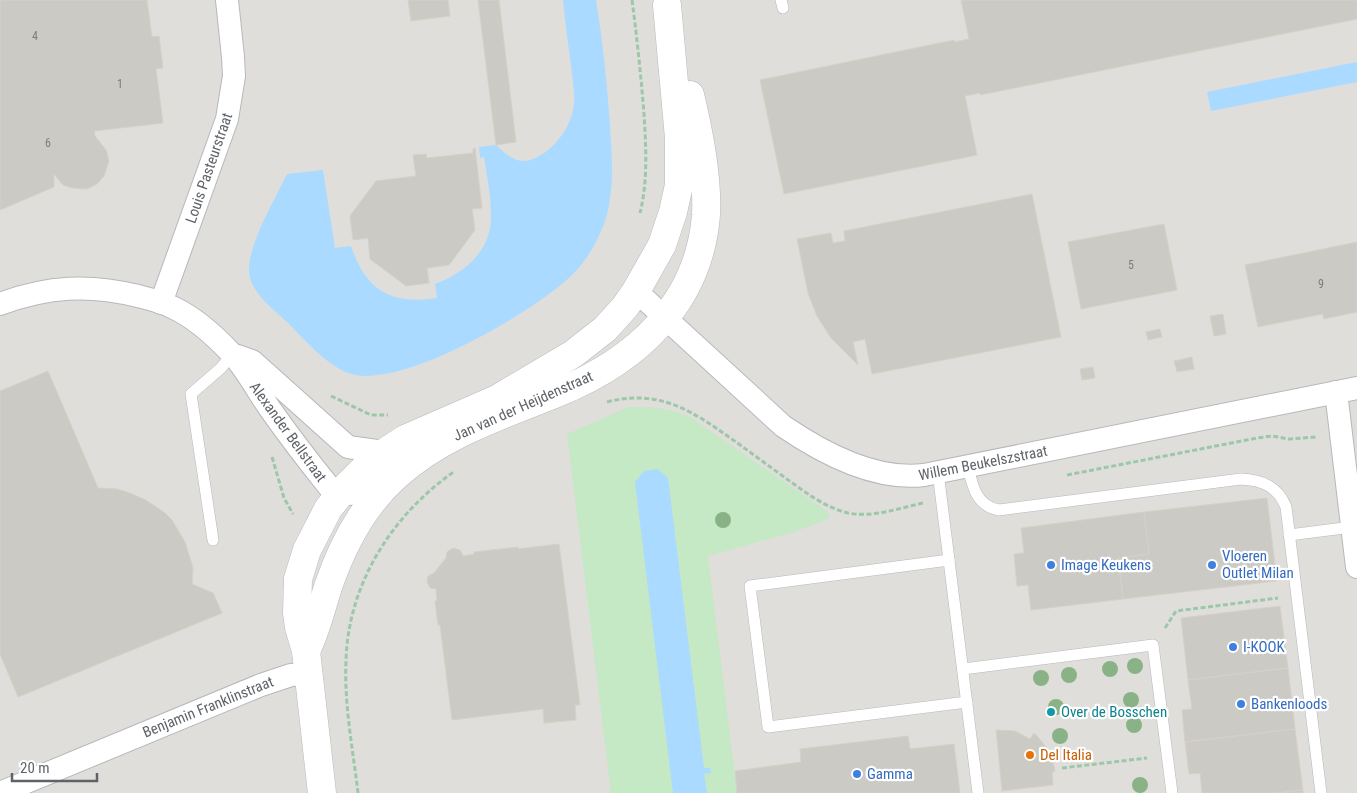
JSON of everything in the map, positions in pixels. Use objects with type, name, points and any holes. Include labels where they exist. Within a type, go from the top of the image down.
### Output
[{"type":"street","name":"Louis Pasteurstraat","points":[[161,303],[227,119],[232,97],[234,67],[227,0]]},
{"type":"street","name":"Jan van der Heijdenstraat","points":[[322,793],[307,663],[297,613],[298,579],[306,550],[321,520],[339,495],[358,474],[384,452],[415,434],[497,398],[573,354],[604,329],[625,307],[636,291],[662,245],[673,212],[679,184],[679,138],[667,3]]},
{"type":"street","name":"Jan van der Heijdenstraat","points":[[307,663],[330,582],[346,546],[366,510],[395,477],[416,459],[454,436],[499,415],[559,392],[607,368],[638,346],[666,318],[683,290],[694,267],[701,244],[706,212],[697,126],[667,3]]},
{"type":"street","name":"Alexander Bellstraat","points":[[0,304],[30,294],[70,288],[98,288],[118,291],[175,308],[193,319],[232,354],[302,454],[330,488],[339,495],[383,490]]},
{"type":"street","name":"Willem Beukelszstraat","points":[[636,291],[783,426],[810,444],[848,462],[897,476],[915,476],[938,472],[1346,390]]},
{"type":"street","name":"Alexander Bellstraat","points":[[232,354],[252,361],[348,447],[384,452]]},
{"type":"street","points":[[1346,390],[1352,527],[1357,567]]},
{"type":"street","name":"Benjamin Franklinstraat","points":[[0,793],[261,685],[291,675],[307,663]]},
{"type":"lane","points":[[213,540],[191,394],[221,368],[232,354]]},
{"type":"lane","points":[[968,466],[972,482],[980,499],[985,505],[999,510],[1241,479],[1262,482],[1278,493],[1286,508],[1321,793]]},
{"type":"lane","points":[[938,472],[978,793]]},
{"type":"lane","points":[[1289,535],[1352,527]]},
{"type":"lane","points":[[949,560],[750,586],[768,727],[967,702]]},
{"type":"lane","points":[[963,669],[1153,645],[1172,793]]},
{"type":"path","points":[[632,0],[646,143],[644,185],[639,217]]},
{"type":"path","name":"Jan van der Heijdenstraat","points":[[603,403],[619,400]]},
{"type":"path","points":[[348,403],[372,415],[382,416],[391,413]]},
{"type":"path","points":[[358,793],[346,680],[346,650],[356,606],[368,571],[390,533],[413,505],[458,469]]},
{"type":"path","points":[[1153,645],[1176,611],[1297,596]]},
{"type":"path","points":[[1062,768],[1167,756]]},
{"type":"shaded area","points":[[0,0],[1357,0],[1357,793],[0,793]]},
{"type":"green space","points":[[629,407],[667,409],[690,417],[828,512],[830,518],[794,532],[708,556],[737,793],[611,793],[567,434]]},
{"type":"water","points":[[563,0],[596,0],[601,32],[609,110],[612,175],[610,200],[604,224],[591,250],[583,263],[555,290],[500,326],[468,344],[402,370],[374,376],[351,374],[342,370],[317,352],[262,299],[250,277],[250,258],[253,247],[287,174],[323,170],[335,248],[351,246],[364,274],[372,284],[393,296],[406,299],[437,298],[435,284],[457,274],[466,267],[482,249],[487,239],[490,228],[491,208],[484,157],[480,158],[479,147],[496,145],[516,160],[526,161],[539,156],[552,147],[563,134],[571,118],[574,94]]},
{"type":"water","points":[[1357,62],[1357,82],[1211,111],[1207,92]]},
{"type":"water","points":[[657,469],[668,478],[704,768],[710,768],[711,773],[704,774],[707,793],[673,793],[635,482],[644,471]]},
{"type":"building","points":[[0,0],[147,0],[152,37],[159,36],[163,68],[156,69],[163,123],[94,131],[95,136],[106,150],[109,161],[104,176],[97,184],[87,189],[72,188],[63,185],[54,174],[54,187],[0,210]]},
{"type":"building","points":[[408,0],[448,0],[450,16],[411,21]]},
{"type":"building","points":[[478,0],[499,0],[516,142],[496,145]]},
{"type":"building","points":[[961,0],[1357,0],[1357,19],[980,95],[980,93],[965,96],[977,155],[784,194],[760,80],[954,40],[954,42],[969,39]]},
{"type":"building","points":[[475,148],[482,208],[472,209],[475,230],[449,265],[427,268],[429,283],[406,286],[370,259],[368,238],[353,240],[350,216],[376,181],[416,176],[413,155],[426,154],[427,158],[473,153]]},
{"type":"building","points":[[1032,194],[1061,337],[872,374],[865,339],[853,342],[858,365],[831,338],[817,316],[808,293],[797,239],[831,233],[833,243],[845,241],[844,231]]},
{"type":"building","points":[[1164,224],[1177,290],[1081,309],[1068,242]]},
{"type":"building","points":[[1357,242],[1357,312],[1324,319],[1323,314],[1258,327],[1245,265]]},
{"type":"building","points":[[1223,314],[1226,334],[1214,336],[1210,316]]},
{"type":"building","points":[[1160,329],[1162,337],[1148,340],[1146,332]]},
{"type":"building","points":[[1192,357],[1194,369],[1177,372],[1174,361]]},
{"type":"building","points":[[1093,367],[1095,378],[1082,380],[1080,369]]},
{"type":"building","points":[[48,371],[98,488],[117,489],[146,500],[172,520],[185,542],[193,568],[192,584],[213,593],[222,613],[18,697],[0,654],[0,391]]},
{"type":"building","points":[[1267,498],[1277,581],[1123,599],[1118,558],[1149,554],[1144,512]]},
{"type":"building","points":[[1144,512],[1149,554],[1118,558],[1123,599],[1031,610],[1028,585],[1017,586],[1014,554],[1024,553],[1021,528]]},
{"type":"building","points":[[559,544],[580,705],[575,705],[576,720],[544,723],[543,709],[452,720],[440,625],[438,625],[435,601],[437,601],[436,589],[430,588],[427,582],[428,576],[434,573],[446,558],[447,552],[453,548],[460,550],[463,556],[474,554],[474,552]]},
{"type":"building","points":[[1280,606],[1288,668],[1188,680],[1181,618]]},
{"type":"building","points":[[1288,668],[1295,729],[1185,742],[1182,710],[1192,709],[1188,680]]},
{"type":"building","points":[[1295,729],[1303,790],[1276,793],[1202,793],[1200,773],[1189,774],[1185,742]]},
{"type":"building","points":[[996,730],[1015,731],[1030,739],[1034,733],[1046,747],[1052,758],[1055,771],[1052,772],[1053,785],[1002,791]]},
{"type":"building","points":[[908,736],[910,749],[954,744],[960,793],[737,793],[735,771],[801,762],[800,749]]},
{"type":"building","points":[[1303,790],[1303,793],[1276,793]]},
{"type":"place","name":"Image Keukens","points":[[1051,565]]},
{"type":"place","name":"Vloeren Outlet Milan","points":[[1212,565]]},
{"type":"place","name":"I-KOOK","points":[[1233,647]]},
{"type":"place","name":"Bankenloods","points":[[1241,704]]},
{"type":"place","name":"Over de Bosschen","points":[[1051,712]]},
{"type":"place","name":"Del Italia","points":[[1030,755]]},
{"type":"place","name":"Gamma","points":[[857,774]]}]
